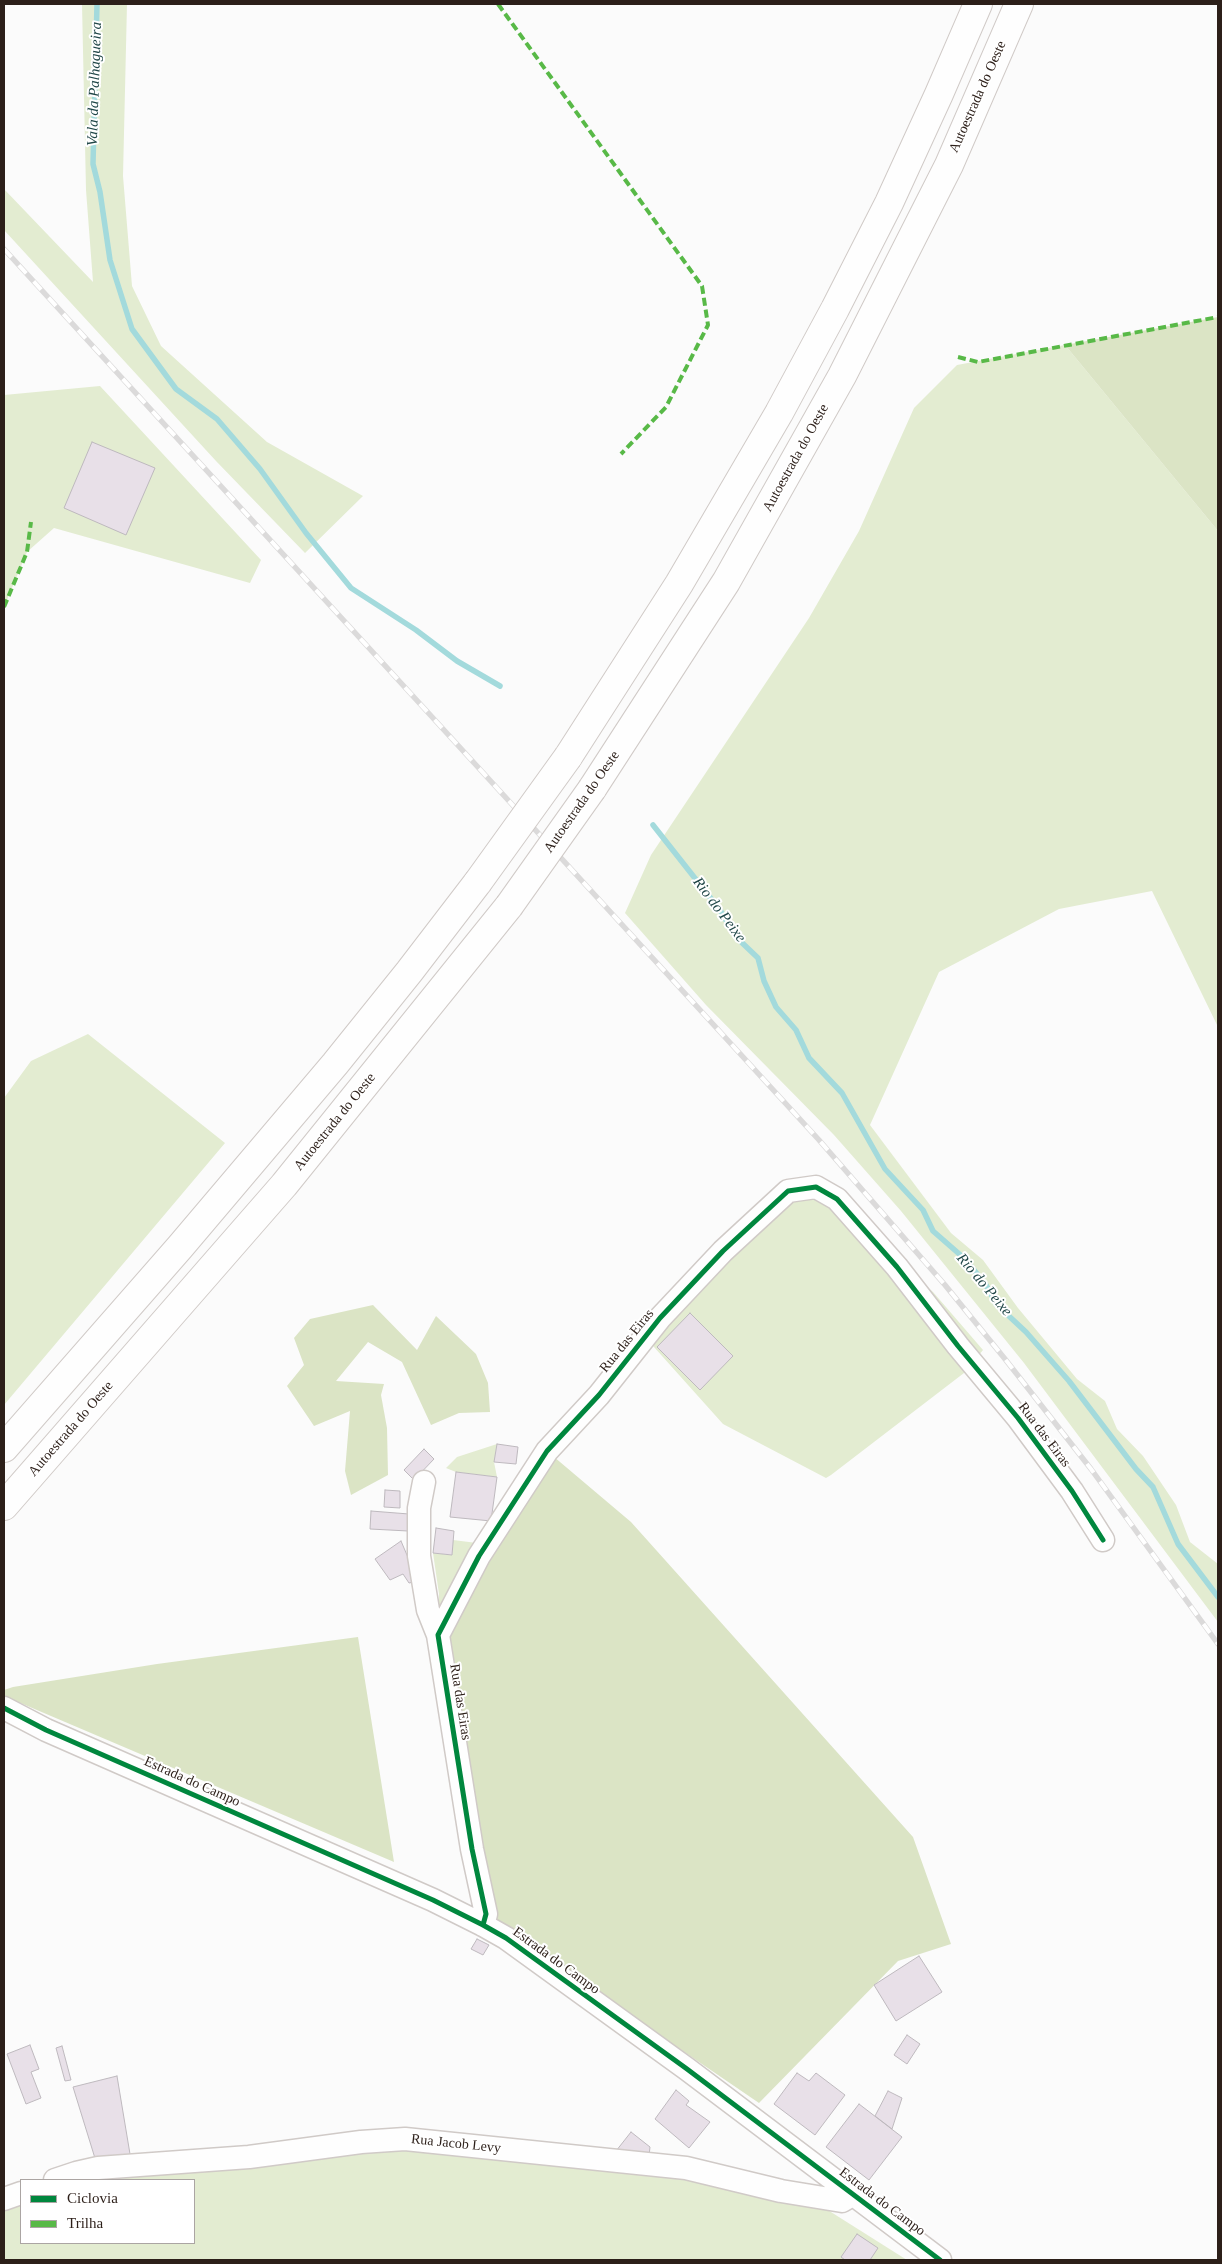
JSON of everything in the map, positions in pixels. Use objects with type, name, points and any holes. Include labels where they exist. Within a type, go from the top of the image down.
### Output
[{"type":"highway","points":[[4,1448],[335,1064],[410,972],[568,757],[679,584],[784,404],[889,203],[978,4]]},
{"type":"highway","name":"Autoestrada do Oeste","points":[[4,1506],[284,1185],[508,906],[592,789],[726,582],[842,376],[948,164],[1019,4]]},
{"type":"street","name":"Rua das Eiras","points":[[484,1925],[486,1914],[472,1849],[438,1635],[480,1556],[546,1451],[599,1395],[660,1318],[723,1251],[788,1191],[816,1187],[837,1199],[897,1267],[958,1346],[1018,1418],[1072,1491],[1103,1540]]},
{"type":"street","points":[[424,1482],[419,1508],[420,1556],[428,1610],[438,1635]]},
{"type":"street","name":"Estrada do Campo","points":[[4,1708],[46,1730],[433,1900],[484,1925],[506,1938],[679,2063],[940,2260]]},
{"type":"street","name":"Rua Jacob Levy","points":[[58,2179],[76,2172],[98,2168],[249,2157],[361,2142],[405,2139],[686,2168],[788,2192],[842,2201],[854,2194]]},
{"type":"street","points":[[4,2199],[20,2193]]},
{"type":"green space","points":[[82,4],[127,4],[123,176],[132,286],[161,346],[267,442],[363,496],[305,553],[216,461],[4,230],[4,189],[93,282],[86,190]]},
{"type":"green space","points":[[1218,317],[1218,531],[1065,345]]},
{"type":"green space","points":[[1065,345],[1218,531],[1218,1027],[1152,891],[1059,909],[939,972],[870,1125],[951,1233],[983,1260],[1018,1308],[1077,1379],[1105,1401],[1117,1429],[1143,1456],[1176,1505],[1190,1542],[1218,1564],[1218,1622],[1024,1363],[901,1211],[834,1135],[706,1005],[625,913],[651,855],[809,618],[859,531],[914,408],[957,365]]},
{"type":"green space","points":[[100,386],[261,560],[250,583],[54,528],[27,552],[4,607],[4,395]]},
{"type":"green space","points":[[88,1034],[225,1143],[4,1405],[4,1098],[31,1061]]},
{"type":"green space","points":[[816,1187],[933,1292],[983,1350],[964,1373],[826,1478],[723,1424],[645,1337],[771,1208]]},
{"type":"green space","points":[[373,1305],[417,1350],[436,1316],[476,1354],[488,1383],[490,1412],[459,1413],[431,1425],[402,1362],[368,1342],[336,1381],[384,1384],[381,1395],[387,1428],[388,1475],[351,1495],[345,1471],[350,1411],[314,1426],[287,1386],[304,1365],[294,1338],[310,1319]]},
{"type":"green space","points":[[497,1444],[494,1462],[497,1477],[456,1472],[446,1468],[457,1457]]},
{"type":"green space","points":[[547,1451],[631,1522],[913,1837],[951,1944],[898,1961],[759,2103],[494,1922],[438,1635]]},
{"type":"green space","points":[[453,1540],[477,1543],[438,1614],[439,1594],[433,1553],[452,1555]]},
{"type":"green space","points":[[358,1637],[394,1862],[4,1696],[4,1690],[13,1687],[157,1664]]},
{"type":"green space","points":[[405,2139],[804,2195],[907,2260],[4,2260],[4,2199],[20,2193],[20,2244],[195,2244],[195,2179],[64,2179]]},
{"type":"building","points":[[92,442],[155,468],[126,535],[64,508]]},
{"type":"building","points":[[690,1313],[733,1356],[700,1390],[657,1347]]},
{"type":"building","points":[[497,1444],[518,1447],[516,1464],[494,1462]]},
{"type":"building","points":[[424,1449],[434,1459],[414,1480],[404,1470]]},
{"type":"building","points":[[456,1472],[497,1477],[491,1521],[450,1517]]},
{"type":"building","points":[[385,1490],[400,1491],[400,1508],[384,1507]]},
{"type":"building","points":[[371,1511],[409,1514],[408,1531],[370,1529]]},
{"type":"building","points":[[436,1528],[454,1531],[452,1555],[433,1553]]},
{"type":"building","points":[[401,1541],[418,1581],[409,1583],[403,1574],[390,1580],[375,1559]]},
{"type":"building","points":[[477,1939],[489,1945],[483,1955],[471,1949]]},
{"type":"building","points":[[919,1956],[942,1992],[896,2021],[874,1985]]},
{"type":"building","points":[[907,2035],[920,2044],[907,2064],[894,2055]]},
{"type":"building","points":[[30,2045],[39,2069],[31,2072],[41,2098],[26,2104],[7,2054]]},
{"type":"building","points":[[62,2046],[71,2080],[65,2081],[56,2048]]},
{"type":"building","points":[[797,2073],[809,2081],[816,2073],[845,2095],[815,2135],[774,2104]]},
{"type":"building","points":[[117,2076],[132,2166],[98,2168],[73,2087]]},
{"type":"building","points":[[676,2090],[689,2101],[686,2105],[710,2122],[689,2148],[655,2119]]},
{"type":"building","points":[[888,2091],[902,2098],[892,2129],[875,2116]]},
{"type":"building","points":[[859,2104],[902,2137],[869,2180],[826,2147]]},
{"type":"building","points":[[631,2132],[650,2147],[649,2156],[616,2151]]},
{"type":"building","points":[[857,2234],[878,2248],[870,2260],[845,2260],[841,2257]]},
{"type":"waterway","name":"Vala da Palhagueira","points":[[97,4],[93,164],[100,192],[110,260],[132,329],[176,389],[217,419],[260,469],[306,533],[351,588],[416,630],[457,661],[500,686]]},
{"type":"waterway","name":"Rio do Peixe","points":[[653,825],[720,910],[736,937],[758,958],[764,981],[776,1007],[796,1030],[809,1058],[842,1093],[885,1169],[923,1210],[933,1231],[965,1259],[986,1285],[996,1304],[1026,1332],[1069,1381],[1136,1469],[1153,1487],[1178,1544],[1218,1597]]},
{"type":"railway","points":[[4,249],[819,1140],[945,1285],[1005,1359],[1091,1469],[1218,1644]]},
{"type":"marked path","points":[[498,4],[702,286],[708,325],[666,407],[621,454]]},
{"type":"marked path","points":[[958,357],[978,362],[1218,317]]},
{"type":"marked path","points":[[4,607],[27,552],[31,522]]},
{"type":"cycle path","points":[[483,1925],[486,1914],[472,1849],[438,1635],[479,1556],[547,1451],[599,1395],[660,1318],[723,1251],[788,1191],[816,1187],[837,1199],[897,1267],[958,1346],[1018,1418],[1072,1491],[1103,1540]]},
{"type":"cycle path","points":[[4,1708],[46,1730],[433,1900],[506,1938],[687,2069],[940,2260]]}]
